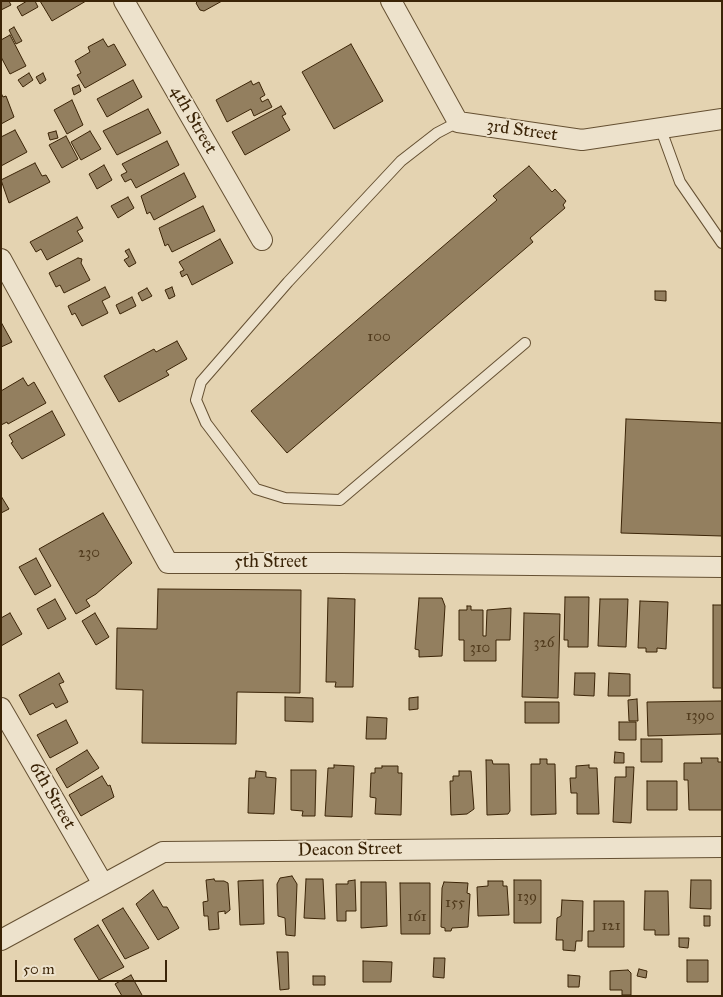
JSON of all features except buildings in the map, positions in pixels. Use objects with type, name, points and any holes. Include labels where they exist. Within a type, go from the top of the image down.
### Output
[{"type":"street","name":"4th Street","points":[[124,1],[262,240]]},
{"type":"street","points":[[391,1],[458,122]]},
{"type":"street","name":"3rd Street","points":[[458,122],[582,140],[722,119]]},
{"type":"street","name":"5th Street","points":[[1,259],[168,563],[342,562],[722,567]]},
{"type":"street","name":"6th Street","points":[[1,708],[103,884]]},
{"type":"street","name":"Deacon Street","points":[[1,940],[163,852],[722,847]]},
{"type":"lane","points":[[458,122],[437,133],[401,160],[288,282],[200,382],[196,400],[206,423],[256,489],[285,498],[340,500],[525,342]]},
{"type":"lane","points":[[660,127],[680,182],[722,243]]}]
